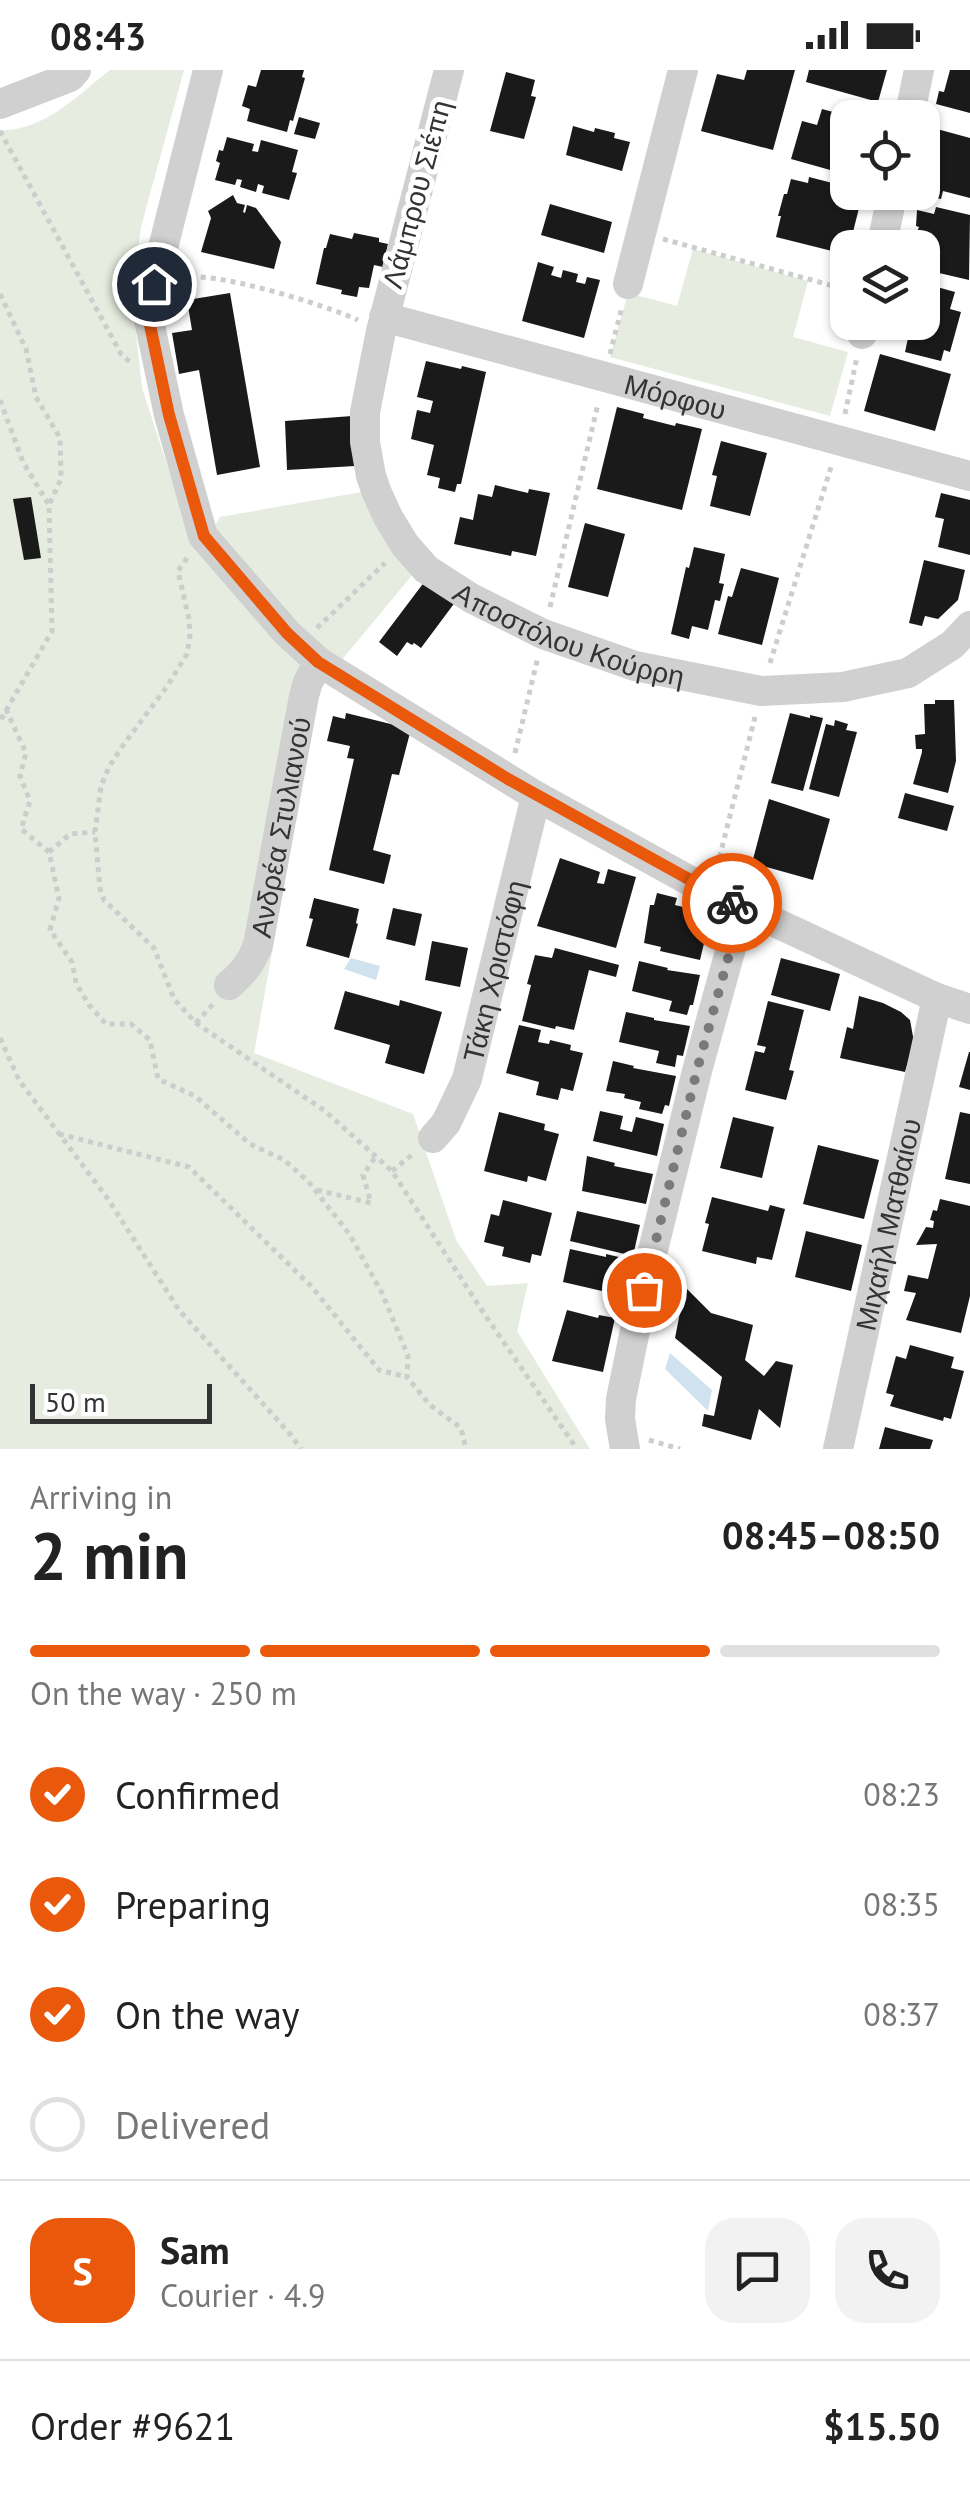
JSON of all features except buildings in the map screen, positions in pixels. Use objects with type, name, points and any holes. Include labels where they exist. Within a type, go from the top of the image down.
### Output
[{"type":"street","points":[[0,104],[70,77],[76,70]]},
{"type":"street","points":[[208,70],[147,311],[164,391],[204,536],[287,633],[309,653],[508,779],[742,908],[937,998],[970,1009]]},
{"type":"street","name":"Λάμπρου Σιέπη","points":[[382,324],[449,70]]},
{"type":"street","points":[[628,284],[683,70]]},
{"type":"street","points":[[913,100],[919,70]]},
{"type":"street","name":"Μόρφου","points":[[382,324],[604,376],[970,476]]},
{"type":"street","name":"Αποστόλου Κούρρη","points":[[382,324],[365,412],[364,442],[371,476],[405,544],[426,569],[471,598],[544,634],[635,666],[761,692],[842,687],[908,673],[952,646],[970,626]]},
{"type":"street","name":"Ανδρέα Στυλιανού","points":[[229,986],[244,972],[258,945],[308,682],[309,653]]},
{"type":"street","name":"Τάκη Χριστόφη","points":[[433,1138],[446,1124],[467,1079],[536,796]]},
{"type":"street","points":[[625,1449],[621,1399],[644,1290],[697,1070],[742,908]]},
{"type":"street","name":"Μιχαήλ Ματθαίου","points":[[838,1449],[937,998]]},
{"type":"path","points":[[0,132],[121,354],[164,391]]},
{"type":"path","points":[[641,232],[830,285]]},
{"type":"path","points":[[154,284],[193,275],[246,285],[382,324]]},
{"type":"path","points":[[508,779],[628,284]]},
{"type":"path","points":[[0,294],[26,349],[36,397],[60,438],[62,479],[49,505],[52,631],[0,721]]},
{"type":"path","points":[[710,892],[761,692],[839,441],[860,340]]},
{"type":"path","points":[[0,400],[23,462],[49,505]]},
{"type":"path","points":[[204,536],[178,570],[189,620],[187,654],[101,786],[95,832],[97,870],[104,900],[154,948],[174,999],[196,1023],[324,1111],[392,1170],[577,1449]]},
{"type":"path","points":[[309,653],[405,544]]},
{"type":"path","points":[[6,708],[26,753],[20,776],[30,801],[22,829],[49,852],[59,898],[50,930],[72,962],[76,984],[89,1006],[106,1024],[131,1024],[150,1040],[158,1080],[195,1096],[250,1144],[284,1160],[314,1189],[350,1235],[382,1293],[408,1356],[408,1377],[430,1405],[460,1428],[466,1449]]},
{"type":"path","points":[[49,852],[70,834],[95,832]]},
{"type":"path","points":[[0,1038],[20,1080],[108,1199],[178,1310],[301,1449]]},
{"type":"path","points":[[59,1134],[188,1167],[312,1287],[379,1370],[408,1377]]},
{"type":"path","points":[[314,1189],[371,1203],[362,1175],[376,1156]]},
{"type":"shaded area","points":[[110,70],[184,70],[141,227],[132,296],[142,388],[185,520],[208,537],[220,517],[367,491],[414,573],[320,686],[254,1053],[413,1114],[456,1240],[487,1286],[528,1283],[517,1331],[590,1449],[0,1449],[0,130],[31,125],[45,118]]},
{"type":"shaded area","points":[[693,249],[808,281],[793,337],[848,352],[830,416],[610,357],[628,293],[677,306]]},
{"type":"water","points":[[351,958],[380,966],[376,980],[344,969]]},
{"type":"water","points":[[670,1353],[712,1390],[708,1411],[665,1369]]},
{"type":"way so far","points":[[644,1290],[697,1070],[742,908],[732,903]]},
{"type":"route","points":[[154,284],[147,311],[169,415],[204,536],[287,633],[318,662],[508,779],[732,903]]}]
